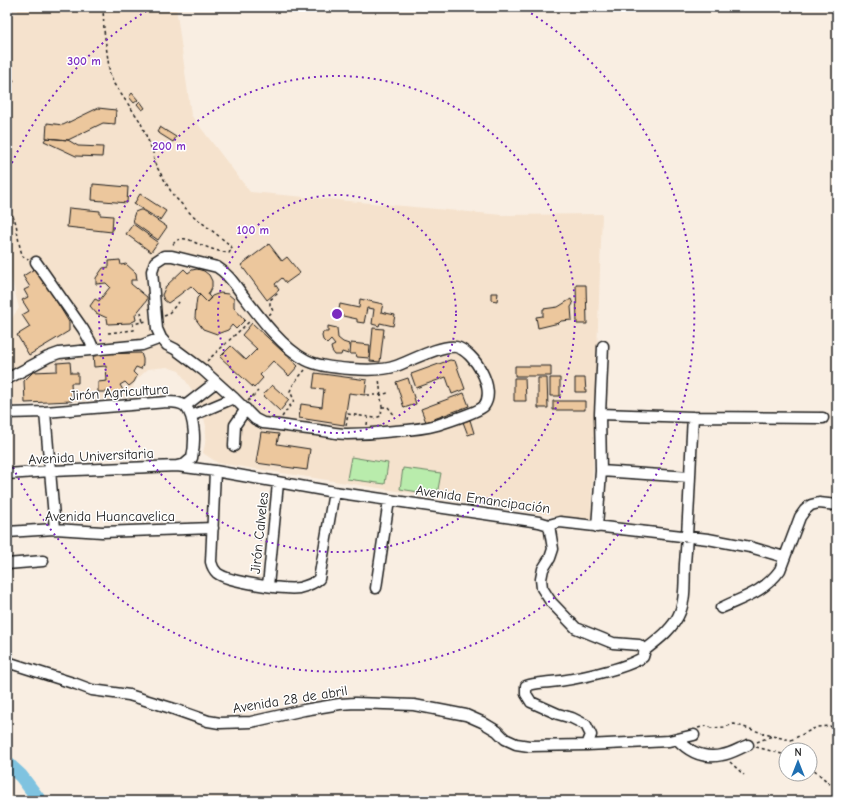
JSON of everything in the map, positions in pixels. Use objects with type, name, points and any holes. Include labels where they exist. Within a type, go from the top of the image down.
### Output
[{"type":"street","points":[[168,256],[217,267],[222,270],[230,277],[260,318],[282,342],[302,358],[311,363],[326,366],[378,370],[396,366],[446,347],[456,347],[466,351],[479,369],[487,387],[487,400],[481,409],[420,429],[366,434],[345,434],[263,423],[255,419],[200,368],[175,349],[167,345],[161,338],[157,329],[152,268],[158,260],[168,256]]},
{"type":"street","points":[[36,262],[79,323],[94,350]]},
{"type":"street","points":[[7,379],[53,355],[142,345],[161,338]]},
{"type":"street","points":[[597,527],[601,471],[600,414],[603,346]]},
{"type":"street","points":[[185,406],[216,382]]},
{"type":"street","points":[[190,416],[234,398]]},
{"type":"street","name":"Jirón Agricultura","points":[[7,413],[45,412],[176,402],[185,406],[190,416],[194,440],[192,458],[185,464],[177,466]]},
{"type":"street","points":[[234,446],[235,425],[244,408]]},
{"type":"street","points":[[45,412],[55,529]]},
{"type":"street","points":[[600,414],[693,417],[823,418]]},
{"type":"street","points":[[587,745],[590,735],[586,725],[531,702],[526,694],[526,686],[533,683],[564,680],[620,667],[637,661],[644,657],[645,650],[675,621],[680,611],[683,597],[693,417]]},
{"type":"street","name":"Avenida Universitaria","points":[[7,474],[177,466]]},
{"type":"street","name":"Avenida Emancipación","points":[[177,466],[215,471],[334,492],[539,522],[549,525],[560,522],[729,543],[750,547],[784,557]]},
{"type":"street","points":[[215,471],[212,562],[216,572],[230,579],[268,586],[301,587],[314,584],[320,579],[334,492]]},
{"type":"street","points":[[601,471],[690,477]]},
{"type":"street","name":"Jirón Calveles","points":[[268,586],[278,483]]},
{"type":"street","points":[[376,588],[389,500]]},
{"type":"street","points":[[721,608],[764,588],[780,570],[800,517],[805,510],[811,505],[819,503],[837,505]]},
{"type":"street","points":[[549,525],[553,549],[550,558],[542,569],[541,579],[542,588],[551,602],[576,628],[613,643],[640,644],[645,650]]},
{"type":"street","name":"Avenida Huancavelica","points":[[7,532],[55,529],[102,532],[213,528]]},
{"type":"street","points":[[7,564],[43,560]]},
{"type":"street","name":"Avenida 28 de abril","points":[[7,662],[92,690],[129,695],[208,721],[220,723],[251,722],[304,710],[347,703],[414,705],[466,715],[497,731],[505,739],[516,744],[529,746],[669,741],[694,735]]},
{"type":"street","points":[[677,739],[683,745],[702,756],[723,755],[748,744]]},
{"type":"path","points":[[103,7],[104,30],[110,75],[114,84],[140,121],[153,152],[154,162],[173,195],[191,214],[232,248],[229,253],[221,252],[197,244],[189,239],[179,239],[173,243],[168,256]]},
{"type":"path","points":[[7,204],[15,222],[24,258],[36,262]]},
{"type":"path","points":[[200,368],[260,318],[273,311],[270,305],[270,300],[278,293]]},
{"type":"path","points":[[108,333],[134,330],[133,324],[167,315],[180,301]]},
{"type":"path","points":[[141,312],[143,322]]},
{"type":"path","points":[[276,425],[294,400],[290,391],[294,383],[311,363]]},
{"type":"path","points":[[345,434],[348,414],[375,418],[381,416],[382,407],[378,370]]},
{"type":"path","points":[[244,408],[258,391]]},
{"type":"path","points":[[367,395],[381,395],[388,393]]},
{"type":"path","points":[[382,407],[388,407],[395,416]]},
{"type":"path","points":[[694,735],[698,728],[706,726],[711,728],[724,727],[734,724],[772,736],[791,740],[817,727],[830,726],[837,731]]},
{"type":"path","points":[[748,744],[772,736]]},
{"type":"path","points":[[748,744],[778,753]]},
{"type":"path","points":[[723,755],[744,775]]},
{"type":"path","points":[[818,773],[832,786]]},
{"type":"shaded area","points":[[18,7],[176,7],[191,115],[250,192],[502,215],[602,214],[591,519],[588,521],[218,463],[203,453],[206,426],[202,411],[192,390],[179,371],[167,367],[148,369],[136,380],[129,397],[7,406],[7,325],[19,308],[7,260],[7,17],[18,12]]},
{"type":"green space","points":[[351,457],[388,463],[385,484],[347,479]]},
{"type":"green space","points":[[403,468],[441,473],[437,495],[400,489]]},
{"type":"building","points":[[7,77],[14,80],[7,96]]},
{"type":"building","points":[[132,93],[138,100],[134,103],[129,97]]},
{"type":"building","points":[[140,101],[145,108],[142,110],[137,104]]},
{"type":"building","points":[[98,108],[116,110],[115,124],[103,123],[68,140],[46,138],[47,123],[63,125]]},
{"type":"building","points":[[160,127],[176,137],[173,142],[157,132]]},
{"type":"building","points":[[46,138],[68,140],[78,146],[103,147],[102,157],[76,156],[44,141]]},
{"type":"building","points":[[93,184],[128,187],[127,203],[92,200]]},
{"type":"building","points":[[140,194],[166,211],[160,220],[134,204]]},
{"type":"building","points":[[69,208],[100,211],[100,215],[113,216],[112,232],[67,227]]},
{"type":"building","points":[[140,210],[167,227],[158,240],[134,223],[133,218],[135,212]]},
{"type":"building","points":[[133,224],[158,242],[151,252],[126,234]]},
{"type":"building","points":[[269,244],[282,261],[287,257],[300,273],[286,283],[282,278],[275,284],[279,290],[267,300],[241,265]]},
{"type":"building","points":[[120,260],[121,265],[126,264],[136,273],[137,280],[131,280],[131,284],[147,297],[147,300],[135,315],[136,320],[130,323],[108,324],[107,318],[96,313],[90,306],[95,299],[99,301],[110,287],[106,283],[96,284],[96,278],[103,268],[109,267],[109,261]]},
{"type":"building","points":[[36,268],[69,322],[69,331],[29,355],[17,335],[30,327],[22,315],[29,311],[22,300],[28,297],[24,290],[30,287],[23,276]]},
{"type":"building","points":[[184,269],[188,273],[197,269],[204,271],[209,275],[212,281],[212,287],[208,295],[211,298],[207,302],[191,286],[168,303],[164,300],[162,295],[166,286]]},
{"type":"building","points":[[576,285],[586,285],[587,324],[577,324]]},
{"type":"building","points":[[220,293],[228,294],[234,299],[234,308],[245,320],[236,329],[232,325],[228,330],[217,334],[203,329],[195,318],[197,298],[200,295],[207,302],[212,296]]},
{"type":"building","points":[[491,293],[498,293],[497,301],[491,300]]},
{"type":"building","points":[[360,299],[383,304],[381,312],[395,315],[393,326],[380,323],[379,326],[372,324],[374,309],[367,308],[364,323],[357,322],[357,319],[338,315],[340,304],[359,308]]},
{"type":"building","points":[[571,299],[573,304],[571,307],[572,320],[561,321],[559,323],[538,328],[536,317],[543,316],[543,309],[558,307]]},
{"type":"building","points":[[252,323],[298,366],[289,376],[273,361],[260,375],[263,378],[254,388],[220,357],[231,346],[246,360],[257,349],[242,335]]},
{"type":"building","points":[[328,326],[337,328],[338,338],[349,344],[348,354],[342,352],[341,355],[335,355],[331,347],[335,345],[331,340],[327,344],[323,340],[323,332],[328,332]]},
{"type":"building","points":[[373,328],[384,329],[380,362],[370,361]]},
{"type":"building","points":[[351,343],[370,345],[369,358],[357,357],[356,354],[350,354]]},
{"type":"building","points":[[141,353],[143,364],[141,369],[136,367],[133,372],[137,376],[134,382],[129,386],[125,382],[120,385],[123,390],[119,394],[108,395],[108,392],[98,392],[98,382],[107,381],[106,366],[94,367],[93,354]]},
{"type":"building","points":[[450,360],[455,361],[465,389],[452,394],[446,377],[416,388],[411,374]]},
{"type":"building","points":[[70,362],[71,373],[78,373],[78,383],[71,383],[72,401],[25,403],[24,381],[33,372],[57,371],[57,363]]},
{"type":"building","points":[[515,366],[551,366],[551,376],[515,376]]},
{"type":"building","points":[[315,373],[367,380],[365,395],[349,393],[344,425],[299,418],[301,404],[322,407],[324,389],[313,388]]},
{"type":"building","points":[[408,378],[416,404],[404,408],[396,382]]},
{"type":"building","points":[[514,378],[525,378],[526,401],[514,401]]},
{"type":"building","points":[[538,378],[547,378],[548,408],[538,408]]},
{"type":"building","points":[[550,378],[560,378],[560,396],[550,396]]},
{"type":"building","points":[[575,378],[585,378],[586,392],[575,392]]},
{"type":"building","points":[[272,385],[289,400],[280,411],[263,395]]},
{"type":"building","points":[[464,393],[469,406],[426,422],[421,409]]},
{"type":"building","points":[[553,401],[585,401],[585,410],[553,410]]},
{"type":"building","points":[[470,420],[474,433],[468,435],[463,422]]},
{"type":"building","points":[[261,432],[279,434],[277,444],[310,449],[307,470],[256,463]]},
{"type":"waterway","points":[[7,763],[21,776],[40,801]]}]
